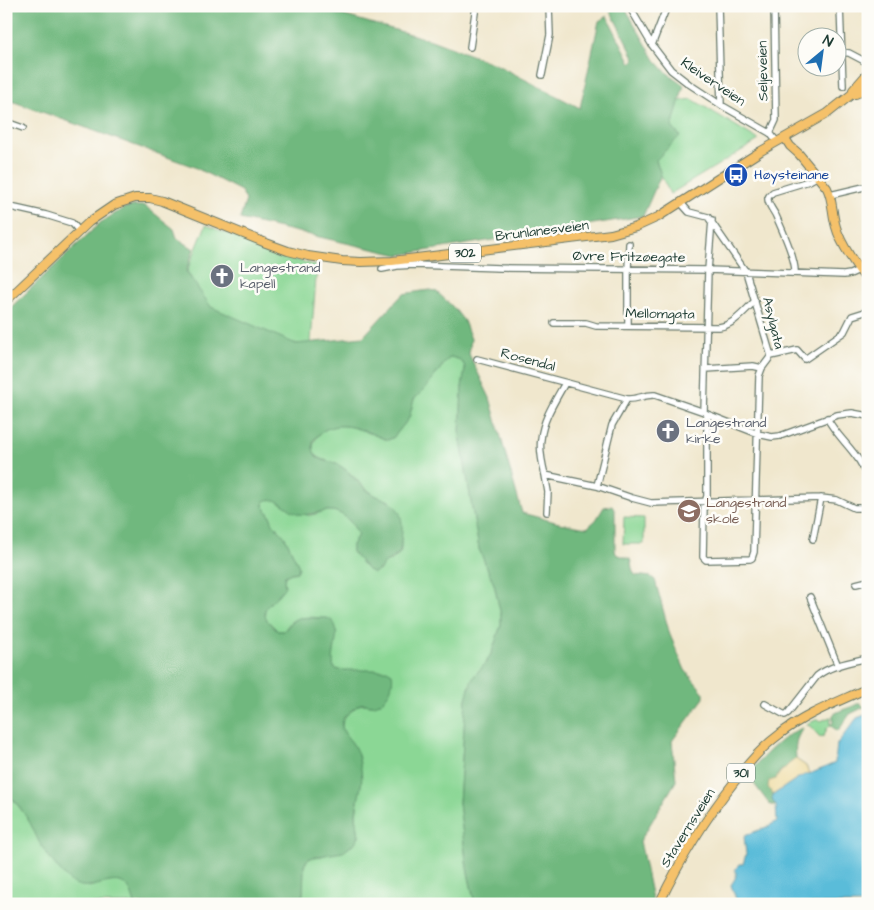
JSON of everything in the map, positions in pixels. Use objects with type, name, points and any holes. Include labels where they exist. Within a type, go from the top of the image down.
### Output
[{"type":"main road","name":"Brunlanesveien","points":[[852,94],[853,90],[868,73]]},
{"type":"main road","name":"Brunlanesveien","points":[[6,301],[96,216],[114,205],[135,198],[150,198],[170,204],[266,243],[302,255],[342,261],[392,261],[611,234],[658,217],[761,151],[828,113],[868,84]]},
{"type":"main road","points":[[785,138],[827,188],[838,232],[859,270],[868,282]]},
{"type":"main road","name":"Stavernsveien","points":[[658,904],[683,857],[708,818],[742,771],[762,749],[797,722],[868,688]]},
{"type":"street","points":[[470,47],[476,6]]},
{"type":"street","points":[[542,75],[550,35],[550,6]]},
{"type":"street","name":"Kleiverveien","points":[[628,6],[652,45],[671,70],[721,105],[770,133],[777,142]]},
{"type":"street","points":[[652,45],[667,6]]},
{"type":"street","points":[[718,6],[721,105]]},
{"type":"street","name":"Seljeveien","points":[[770,133],[776,120],[774,6]]},
{"type":"street","points":[[840,6],[840,28]]},
{"type":"street","points":[[846,53],[868,63]]},
{"type":"street","points":[[842,78],[843,86]]},
{"type":"street","points":[[6,118],[9,110]]},
{"type":"street","points":[[6,122],[23,128]]},
{"type":"street","points":[[796,274],[794,263],[768,198],[773,192],[809,181],[818,176]]},
{"type":"street","points":[[830,195],[868,186]]},
{"type":"street","points":[[681,203],[689,212],[705,215],[712,220],[706,328],[705,413],[707,496],[705,501]]},
{"type":"street","points":[[6,206],[72,223],[79,231]]},
{"type":"street","name":"Asylgata","points":[[705,501],[704,558],[706,560],[748,560],[752,558],[754,552],[759,376],[762,368],[771,356],[746,272],[712,220]]},
{"type":"street","points":[[628,326],[629,244]]},
{"type":"street","name":"Øvre Fritzøegate","points":[[382,269],[414,265],[500,268],[708,270],[844,275],[859,270]]},
{"type":"street","name":"Mellomgata","points":[[554,323],[586,323],[596,326],[719,327],[729,324],[755,301]]},
{"type":"street","points":[[771,356],[797,350],[805,359],[844,332],[852,316],[868,311]]},
{"type":"street","name":"Rosendal","points":[[477,359],[564,383],[546,420],[540,439],[541,459],[548,492],[547,512]]},
{"type":"street","points":[[706,369],[754,366],[762,368]]},
{"type":"street","points":[[564,383],[627,399],[636,399],[650,394],[654,395],[758,434],[772,437],[844,414],[868,416]]},
{"type":"street","points":[[597,486],[612,425],[627,399]]},
{"type":"street","points":[[827,418],[832,427],[866,467],[868,483]]},
{"type":"street","points":[[544,475],[597,486],[651,503],[828,498],[854,508],[868,508]]},
{"type":"street","points":[[813,538],[821,498]]},
{"type":"street","points":[[856,584],[868,581]]},
{"type":"street","points":[[810,597],[838,666]]},
{"type":"street","points":[[765,704],[782,714],[788,713],[823,671],[868,658]]},
{"type":"green space","points":[[6,6],[300,6],[342,15],[431,40],[495,64],[580,108],[599,21],[607,16],[631,63],[635,59],[608,6],[624,6],[655,60],[666,72],[684,85],[672,127],[680,136],[656,160],[661,175],[643,216],[399,255],[240,219],[246,200],[241,191],[192,166],[6,99]]},
{"type":"green space","points":[[692,99],[759,140],[670,194],[656,160],[680,136],[672,127],[679,101]]},
{"type":"green space","points":[[145,206],[174,229],[177,238],[194,249],[186,271],[211,307],[296,344],[363,337],[403,294],[431,290],[437,292],[454,308],[464,321],[471,339],[469,354],[490,398],[522,513],[587,528],[596,520],[604,507],[612,506],[615,511],[616,554],[630,559],[635,575],[651,577],[655,580],[670,635],[685,670],[704,693],[704,698],[672,741],[676,781],[640,841],[653,904],[475,904],[467,868],[459,803],[466,699],[474,676],[486,663],[492,652],[501,625],[501,615],[494,584],[479,549],[460,435],[462,387],[465,369],[464,364],[458,359],[451,357],[424,390],[414,399],[409,418],[394,437],[388,440],[356,428],[339,426],[323,431],[314,441],[313,448],[317,457],[342,467],[370,492],[386,500],[400,513],[402,529],[399,554],[385,563],[378,571],[374,573],[368,570],[352,552],[352,545],[358,535],[350,521],[341,514],[326,511],[306,515],[299,514],[273,500],[264,501],[263,505],[273,524],[285,537],[299,567],[297,572],[285,576],[285,586],[266,607],[266,617],[270,623],[278,631],[284,631],[296,619],[326,618],[332,621],[336,632],[334,668],[339,670],[387,670],[392,673],[391,688],[381,702],[372,705],[360,704],[346,715],[342,723],[343,730],[357,752],[361,771],[356,813],[359,836],[354,844],[343,852],[313,857],[307,860],[304,866],[303,894],[298,904],[135,904],[130,891],[124,884],[108,882],[80,886],[66,878],[49,857],[25,814],[6,790],[6,312],[100,223],[124,208]]},
{"type":"green space","points":[[206,225],[287,257],[317,266],[312,344],[303,345],[280,340],[209,310],[187,271]]},
{"type":"green space","points":[[451,357],[458,359],[464,364],[466,369],[462,387],[460,435],[479,549],[494,584],[501,615],[501,625],[492,652],[486,663],[474,676],[466,699],[459,803],[467,868],[475,904],[298,904],[303,894],[304,866],[307,860],[322,856],[359,836],[356,815],[358,802],[353,744],[345,735],[342,727],[343,720],[347,714],[358,705],[373,705],[339,670],[334,668],[332,662],[332,621],[318,618],[300,618],[291,622],[284,631],[278,631],[267,620],[264,613],[265,608],[284,581],[285,576],[297,572],[299,567],[285,537],[273,524],[263,505],[264,501],[274,499],[307,515],[331,511],[346,517],[358,535],[352,545],[352,552],[368,570],[379,571],[384,564],[398,556],[401,550],[401,541],[390,501],[374,494],[341,467],[318,457],[313,450],[314,444],[317,437],[324,430],[332,426],[351,427],[388,440],[394,437],[409,418],[414,399],[424,390]]},
{"type":"green space","points":[[624,517],[644,518],[644,544],[623,544]]},
{"type":"green space","points":[[861,704],[864,707],[850,714],[838,731],[831,726],[833,715]]},
{"type":"green space","points":[[831,717],[830,726],[827,728],[824,736],[820,737],[807,724],[818,719],[821,721]]},
{"type":"green space","points":[[803,728],[796,743],[796,759],[780,771],[776,779],[768,787],[773,795],[772,800],[776,805],[770,805],[749,777],[757,765],[785,737]]},
{"type":"green space","points":[[6,790],[27,817],[34,830],[89,887],[108,882],[123,883],[130,889],[135,904],[6,904]]},
{"type":"sand","points":[[796,759],[806,766],[809,773],[796,779],[773,795],[768,787],[769,781],[776,779],[791,761]]},
{"type":"water","points":[[868,714],[868,904],[733,904],[736,899],[731,885],[736,876],[735,870],[740,864],[743,864],[746,854],[744,836],[777,821],[776,805],[772,800],[773,795],[802,776],[835,763],[837,744],[857,718]]},
{"type":"place","name":"Høysteinane","points":[[736,175]]},
{"type":"place","name":"Langestrand kapell","points":[[222,276]]},
{"type":"place","name":"Langestrand kirke","points":[[668,431]]},
{"type":"place","name":"Langestrand skole","points":[[689,511]]}]
